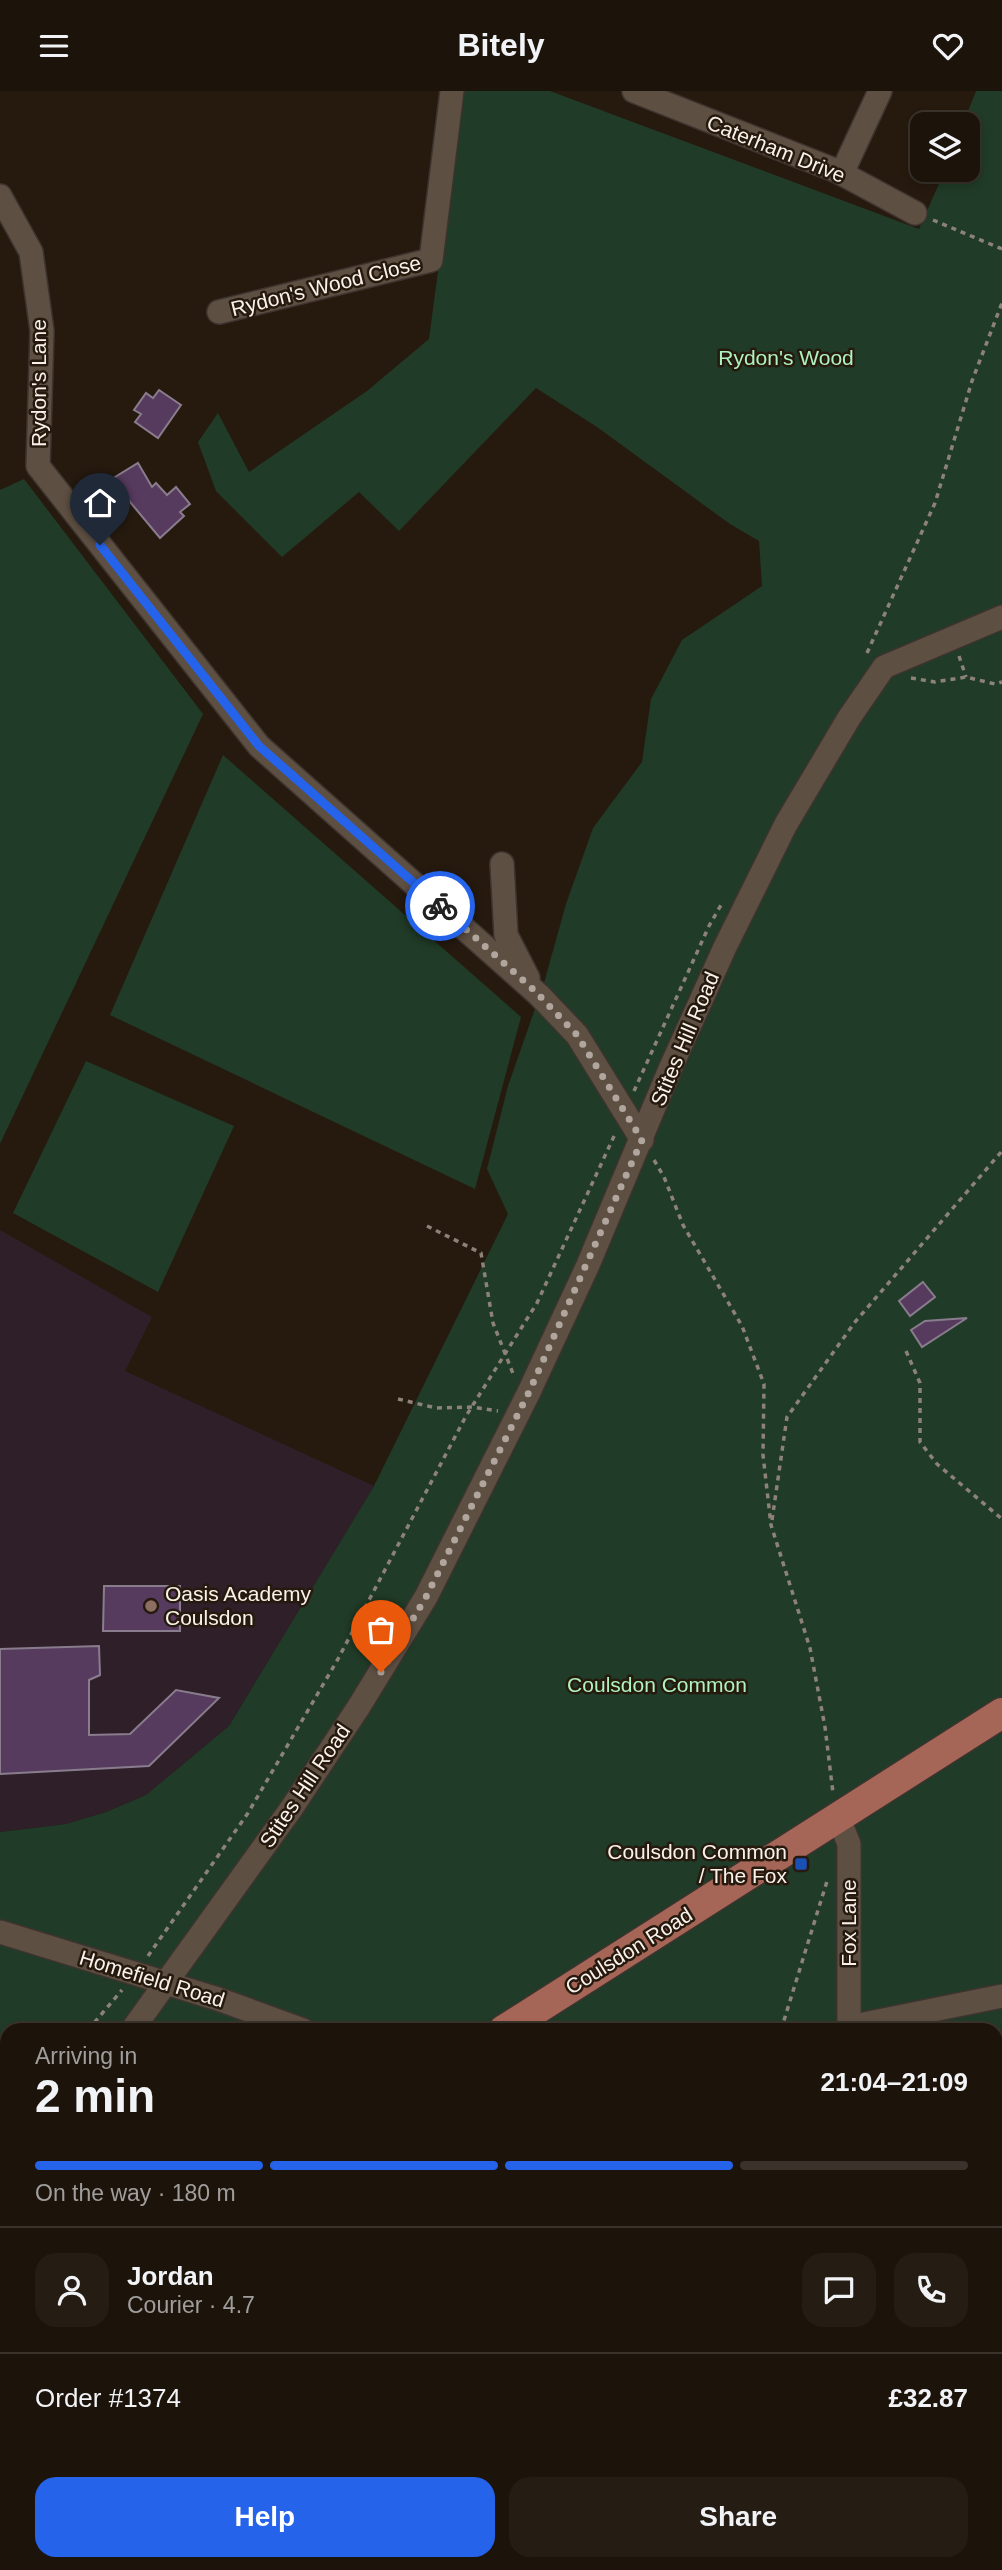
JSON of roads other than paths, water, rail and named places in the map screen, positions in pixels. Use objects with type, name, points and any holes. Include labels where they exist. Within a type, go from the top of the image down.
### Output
[{"type":"main road","name":"Coulsdon Road","points":[[515,2023],[1002,1713]]},
{"type":"street","name":"Rydon's Wood Close","points":[[219,312],[430,260],[452,91]]},
{"type":"street","name":"Caterham Drive","points":[[634,91],[842,173],[915,213]]},
{"type":"street","points":[[842,173],[880,91]]},
{"type":"street","name":"Rydon's Lane","points":[[0,196],[31,252],[43,331],[38,466],[259,746],[534,990],[577,1035],[642,1140]]},
{"type":"street","name":"Stites Hill Road","points":[[137,2023],[291,1809],[393,1654],[438,1574],[529,1392],[725,947],[786,824],[849,718],[884,667],[1002,617]]},
{"type":"street","points":[[502,864],[506,935],[534,990]]},
{"type":"street","name":"Fox Lane","points":[[839,1819],[849,1844],[849,2023]]},
{"type":"street","name":"Homefield Road","points":[[0,1932],[218,1999],[284,2023]]},
{"type":"street","points":[[873,2023],[1002,1996]]},
{"type":"place","name":"Oasis Academy Coulsdon","points":[[151,1606]]},
{"type":"place","name":"Coulsdon Common / The Fox","points":[[801,1864]]},
{"type":"park label","name":"Rydon's Wood","points":[[786,358]]},
{"type":"park label","name":"Coulsdon Common","points":[[657,1685]]}]
